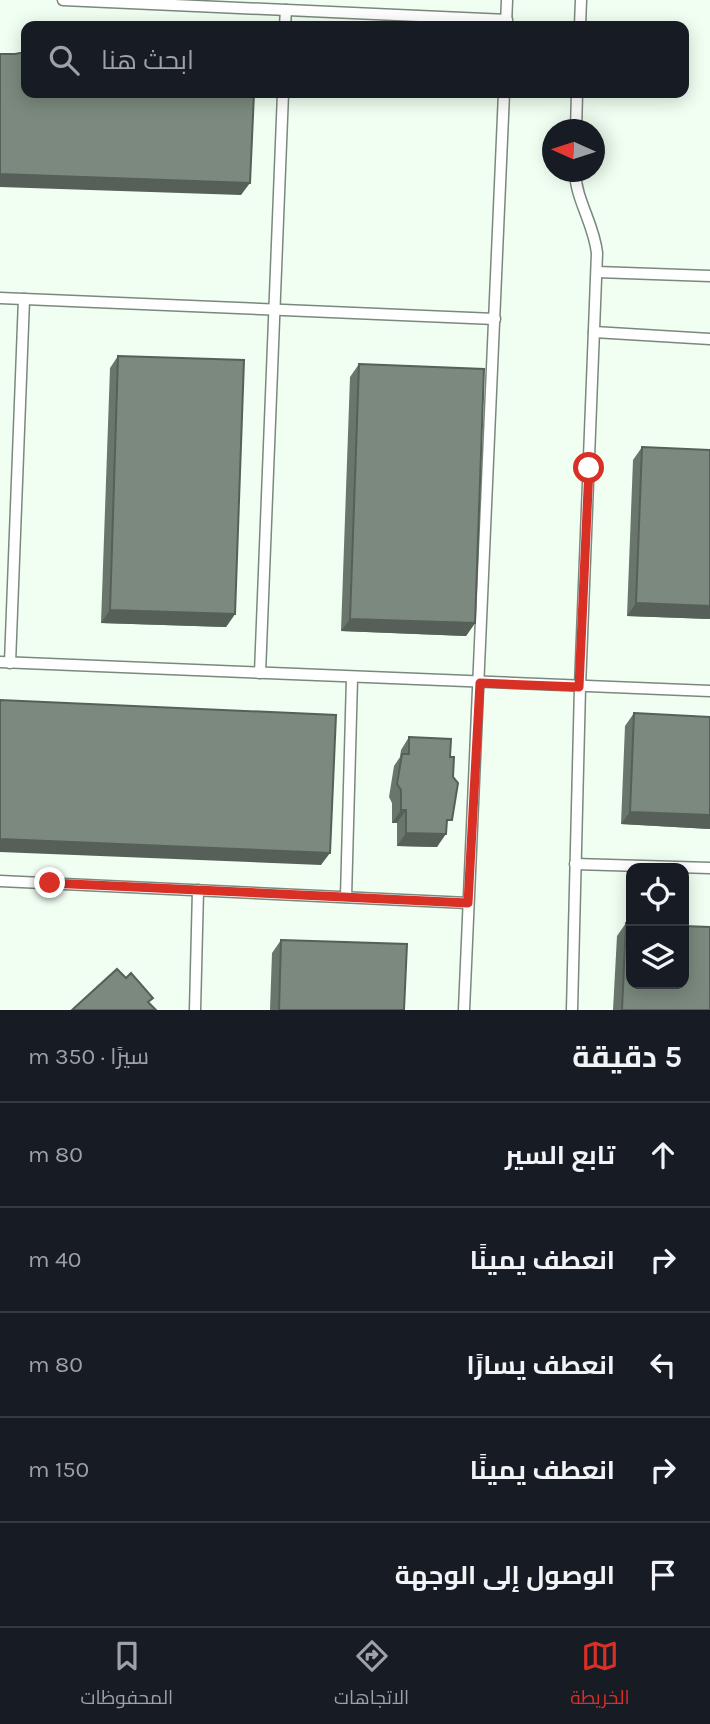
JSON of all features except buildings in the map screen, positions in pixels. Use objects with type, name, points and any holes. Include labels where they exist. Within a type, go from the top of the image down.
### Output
[{"type":"lane","points":[[63,0],[473,21]]},
{"type":"lane","points":[[507,0],[507,21]]},
{"type":"lane","points":[[580,21],[581,0]]},
{"type":"lane","points":[[285,21],[286,10]]},
{"type":"lane","points":[[260,673],[282,98]]},
{"type":"lane","points":[[464,1010],[504,98]]},
{"type":"lane","points":[[577,119],[578,98]]},
{"type":"lane","points":[[572,1010],[579,687],[597,272],[596,240],[577,182]]},
{"type":"lane","points":[[597,272],[710,276]]},
{"type":"lane","points":[[0,298],[495,319]]},
{"type":"lane","points":[[24,299],[5,663],[710,691]]},
{"type":"lane","points":[[594,332],[710,339]]},
{"type":"lane","points":[[346,897],[352,678]]},
{"type":"lane","points":[[575,864],[710,868]]},
{"type":"lane","points":[[0,881],[468,903]]},
{"type":"lane","points":[[195,1010],[198,890]]},
{"type":"route","points":[[50,883],[468,903],[480,683],[579,687],[589,468]]}]
